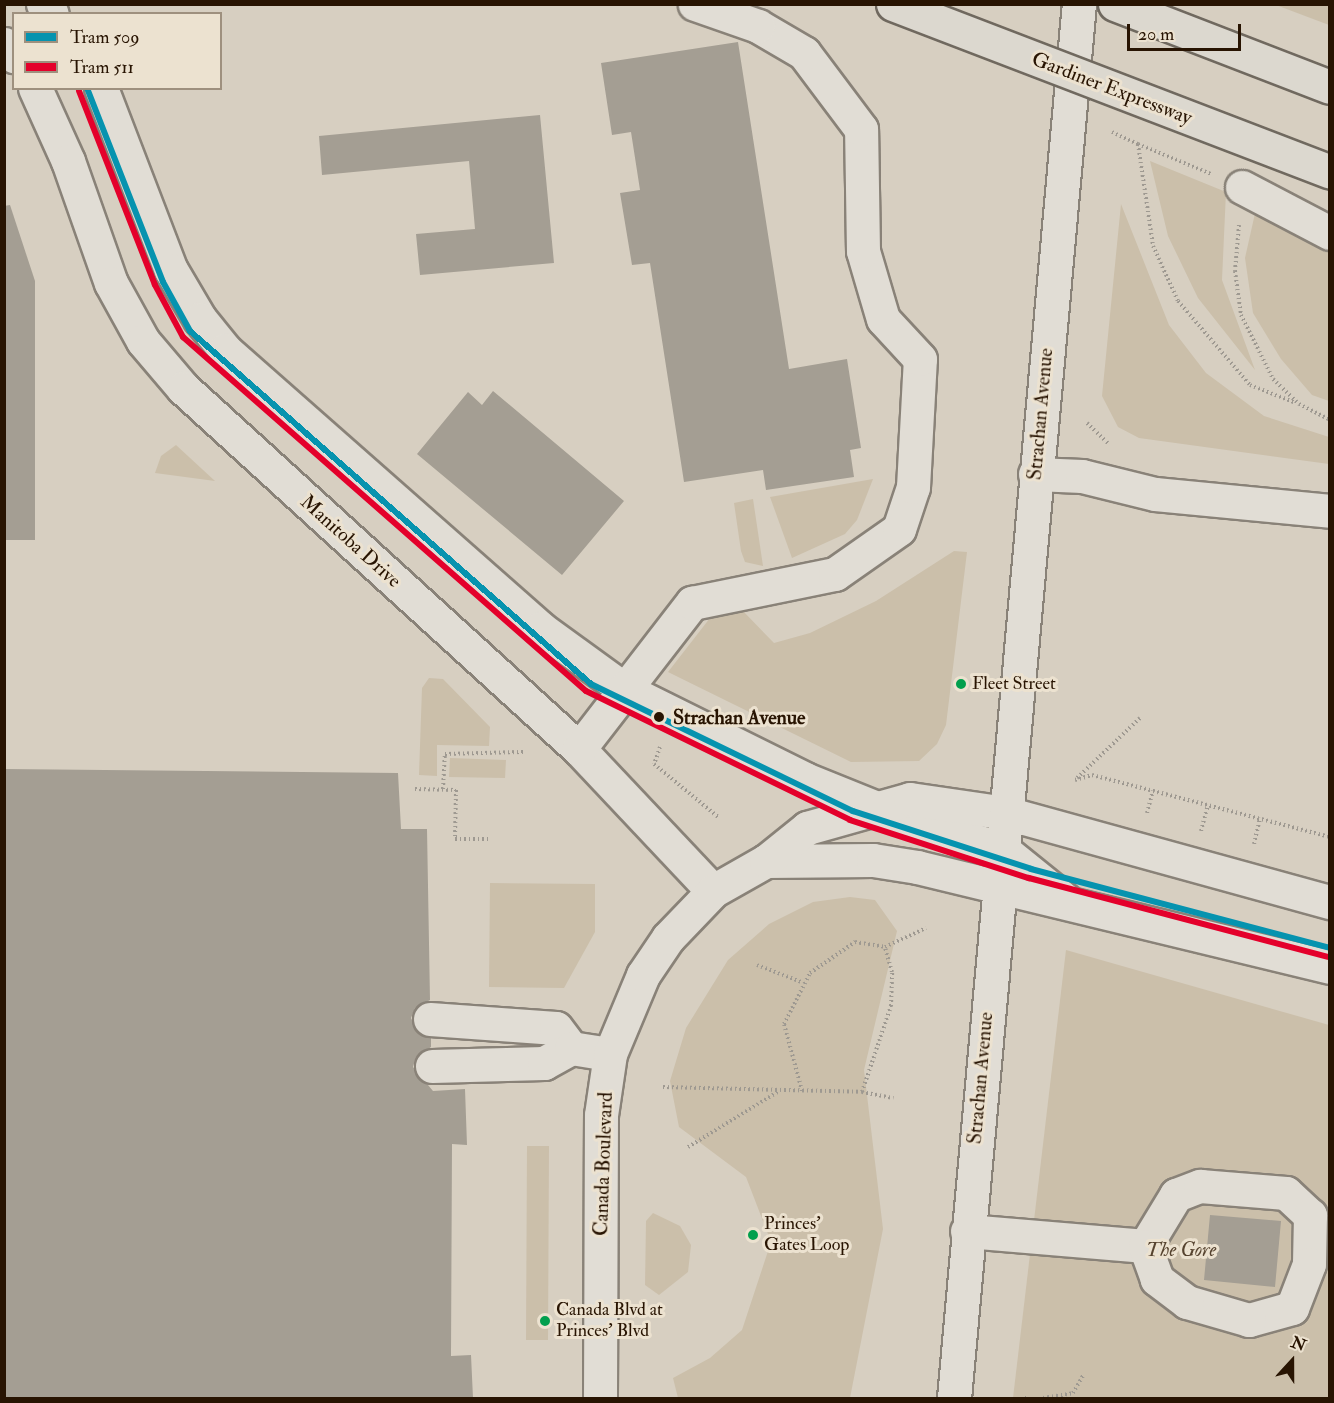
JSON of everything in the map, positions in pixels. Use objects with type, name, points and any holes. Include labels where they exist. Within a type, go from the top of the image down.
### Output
[{"type":"highway","name":"Gardiner Expressway","points":[[893,4],[1329,172]]},
{"type":"highway","points":[[1115,4],[1329,87]]},
{"type":"street","points":[[579,749],[692,603],[835,574],[899,529],[912,487],[920,359],[883,319],[862,251],[861,129],[804,53],[758,26],[694,4]]},
{"type":"street","name":"Strachan Avenue","points":[[954,1398],[967,1231],[1079,4]]},
{"type":"street","name":"Manitoba Drive","points":[[36,90],[68,160],[111,283],[143,341],[183,388],[579,749],[713,891]]},
{"type":"street","points":[[102,90],[171,270],[225,350],[540,628],[624,689],[872,806],[1002,849],[1069,903]]},
{"type":"street","points":[[1242,187],[1329,233]]},
{"type":"street","points":[[1035,474],[1082,476],[1155,494],[1329,512]]},
{"type":"street","points":[[713,891],[766,861],[807,828],[872,806],[940,800],[1006,813],[1329,902]]},
{"type":"street","points":[[766,861],[873,860],[1069,903],[1329,967]]},
{"type":"street","name":"Canada Boulevard","points":[[600,1398],[601,1115],[610,1054],[643,975],[668,938],[713,891]]},
{"type":"street","points":[[430,1019],[556,1028],[571,1048]]},
{"type":"street","points":[[432,1066],[544,1063],[571,1048],[610,1054]]},
{"type":"street","points":[[1200,1186],[1286,1193],[1310,1215],[1309,1264],[1292,1308],[1249,1320],[1187,1302],[1157,1279],[1145,1246],[1176,1195],[1200,1186]]},
{"type":"street","points":[[967,1231],[1145,1246]]},
{"type":"path","points":[[1112,132],[1242,187],[1235,271],[1241,315],[1273,379],[1299,404]]},
{"type":"path","points":[[1138,144],[1154,246],[1178,301],[1250,385],[1299,404],[1329,420]]},
{"type":"path","points":[[1140,718],[1075,780],[1092,775],[1329,837]]},
{"type":"path","points":[[663,739],[654,764],[718,817]]},
{"type":"path","points":[[443,789],[445,753],[524,752]]},
{"type":"path","points":[[415,789],[456,790],[456,838],[489,838]]},
{"type":"path","points":[[1145,818],[1153,791]]},
{"type":"path","points":[[1198,844],[1208,805]]},
{"type":"path","points":[[1253,848],[1260,818]]},
{"type":"path","points":[[802,1091],[784,1024],[810,973],[855,942],[885,947],[926,928]]},
{"type":"path","points":[[862,1092],[891,1006],[892,972],[885,947]]},
{"type":"path","points":[[757,965],[804,983]]},
{"type":"path","points":[[663,1087],[862,1092],[893,1098]]},
{"type":"path","points":[[688,1147],[781,1091]]},
{"type":"path","points":[[1043,1398],[1073,1393],[1084,1374]]},
{"type":"green space","points":[[1276,5],[1329,5],[1329,25]]},
{"type":"green space","points":[[1150,161],[1226,192],[1222,280],[1255,370],[1198,298],[1168,236]]},
{"type":"green space","points":[[1121,204],[1169,325],[1206,373],[1264,416],[1329,437],[1329,464],[1139,438],[1118,427],[1102,396]]},
{"type":"green space","points":[[1256,209],[1329,251],[1329,401],[1312,395],[1281,359],[1253,313],[1245,258]]},
{"type":"green space","points":[[176,445],[215,481],[155,473],[161,456]]},
{"type":"green space","points":[[873,479],[857,520],[845,534],[792,558],[770,497]]},
{"type":"green space","points":[[753,499],[763,566],[745,562],[741,551],[734,503]]},
{"type":"green space","points":[[954,551],[967,552],[946,725],[937,744],[919,761],[851,762],[668,672],[710,618],[742,610],[774,643],[810,633],[876,601]]},
{"type":"green space","points":[[429,678],[443,679],[490,727],[489,746],[437,745],[437,776],[419,775],[422,688]]},
{"type":"green space","points":[[450,758],[506,760],[505,778],[449,777]]},
{"type":"green space","points":[[490,883],[595,884],[595,932],[564,988],[489,987]]},
{"type":"green space","points":[[850,897],[875,900],[897,931],[864,1070],[883,1229],[850,1398],[678,1398],[673,1378],[710,1358],[742,1330],[771,1242],[746,1177],[679,1127],[670,1081],[686,1028],[728,960],[769,924],[813,902]]},
{"type":"green space","name":"The Gore","points":[[1066,950],[1329,1025],[1329,1398],[1013,1398]]},
{"type":"green space","points":[[527,1146],[549,1146],[548,1340],[526,1340]]},
{"type":"green space","points":[[653,1213],[680,1226],[691,1245],[688,1272],[659,1295],[645,1285],[646,1221]]},
{"type":"building","points":[[738,42],[789,369],[847,359],[861,448],[850,450],[854,477],[766,490],[763,470],[684,482],[650,263],[632,265],[620,193],[640,190],[631,132],[612,135],[601,63]]},
{"type":"building","points":[[540,115],[554,263],[420,275],[416,234],[475,229],[469,161],[322,175],[319,136]]},
{"type":"building","points":[[10,205],[35,281],[35,540],[4,540],[4,206]]},
{"type":"building","points":[[493,391],[624,501],[562,575],[417,454],[468,392],[482,405]]},
{"type":"building","points":[[4,769],[398,773],[401,829],[427,829],[430,1000],[415,1008],[411,1018],[419,1034],[431,1038],[431,1047],[416,1057],[413,1067],[433,1091],[465,1089],[467,1145],[452,1144],[451,1356],[471,1355],[473,1398],[4,1398]]},
{"type":"building","points":[[1210,1215],[1281,1221],[1275,1287],[1204,1280]]},
{"type":"tram line","name":"509","points":[[88,90],[163,282],[190,331],[591,684],[853,811],[1031,869],[1330,948]]},
{"type":"tram line","name":"511","points":[[79,91],[155,285],[183,337],[586,691],[850,820],[1029,878],[1328,957]]},
{"type":"place","name":"Fleet Street","points":[[961,684]]},
{"type":"place","name":"Strachan Avenue","points":[[659,717]]},
{"type":"place","name":"Princes' Gates Loop","points":[[753,1235]]},
{"type":"place","name":"Canada Blvd at Princes' Blvd","points":[[545,1321]]}]
